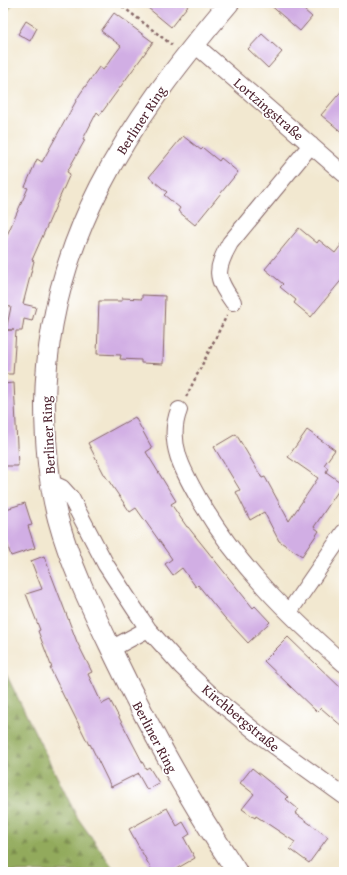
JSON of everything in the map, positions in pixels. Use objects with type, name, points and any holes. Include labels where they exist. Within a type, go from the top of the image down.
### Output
[{"type":"street","name":"Berliner Ring","points":[[229,3],[190,50],[138,120],[93,198],[64,270],[49,340],[45,384],[45,431],[51,483],[58,519],[69,553],[111,649],[145,721],[175,773],[238,872]]},
{"type":"street","name":"Lortzingstraße","points":[[190,50],[343,172]]},
{"type":"street","points":[[233,302],[223,288],[218,272],[220,261],[230,243],[311,145]]},
{"type":"street","points":[[179,410],[175,422],[174,434],[176,452],[194,490],[210,517],[242,563],[263,587],[344,664]]},
{"type":"street","name":"Kirchbergstraße","points":[[51,483],[62,488],[71,498],[106,565],[148,629],[182,667],[218,702],[301,767],[344,796]]},
{"type":"street","points":[[289,612],[344,532]]},
{"type":"street","points":[[111,649],[148,629]]},
{"type":"path","points":[[118,3],[190,50]]},
{"type":"path","points":[[179,410],[233,302]]},
{"type":"green space","points":[[3,3],[13,3],[3,18]]},
{"type":"green space","points":[[3,668],[77,817],[116,872],[3,872]]},
{"type":"building","points":[[142,3],[190,3],[171,27]]},
{"type":"building","points":[[268,3],[296,3],[312,17],[300,31]]},
{"type":"building","points":[[114,13],[153,42],[100,115],[97,112],[83,139],[85,140],[67,172],[70,174],[32,260],[34,261],[23,304],[36,307],[32,321],[24,319],[22,331],[16,331],[13,374],[3,374],[3,330],[6,330],[11,307],[3,305],[3,244],[28,188],[25,187],[37,159],[42,162],[80,94],[99,67],[103,70],[121,46],[101,31]]},
{"type":"building","points":[[26,21],[37,28],[30,41],[18,34]]},
{"type":"building","points":[[262,34],[282,52],[268,68],[248,49]]},
{"type":"building","points":[[344,88],[344,134],[321,115]]},
{"type":"building","points":[[183,136],[201,150],[203,148],[219,161],[221,158],[238,172],[195,225],[178,211],[180,208],[164,195],[167,192],[149,177]]},
{"type":"building","points":[[299,228],[317,243],[319,240],[335,253],[344,241],[344,277],[311,317],[294,303],[296,300],[280,287],[283,284],[265,269]]},
{"type":"building","points":[[142,295],[165,296],[163,364],[141,363],[141,360],[120,359],[121,355],[97,354],[99,301],[122,301],[122,298],[142,299]]},
{"type":"building","points":[[14,383],[18,466],[3,466],[3,384]]},
{"type":"building","points":[[135,417],[152,448],[146,452],[176,501],[171,504],[187,527],[253,608],[255,606],[270,622],[248,643],[224,617],[198,585],[196,587],[182,568],[173,575],[165,564],[172,559],[136,508],[130,512],[104,474],[88,443]]},
{"type":"building","points":[[307,430],[335,450],[324,465],[328,468],[326,472],[343,484],[314,527],[319,531],[302,556],[279,541],[264,512],[250,520],[236,492],[240,490],[214,447],[236,434],[262,478],[265,477],[289,521],[318,478],[288,457]]},
{"type":"building","points":[[25,503],[32,525],[28,526],[35,548],[11,556],[3,531],[3,510]]},
{"type":"building","points":[[44,556],[77,642],[92,672],[88,674],[102,704],[110,700],[146,769],[149,767],[159,783],[147,790],[138,774],[139,773],[111,787],[50,668],[52,668],[38,631],[40,630],[26,594],[42,589],[31,561]]},
{"type":"building","points":[[288,637],[344,691],[344,728],[321,708],[317,712],[264,661]]},
{"type":"building","points":[[252,768],[288,797],[286,799],[298,809],[295,813],[328,837],[309,863],[290,849],[295,842],[256,816],[255,818],[242,809],[254,794],[240,783]]},
{"type":"building","points":[[167,808],[177,826],[183,822],[190,834],[184,838],[195,858],[171,872],[153,872],[129,829]]}]
